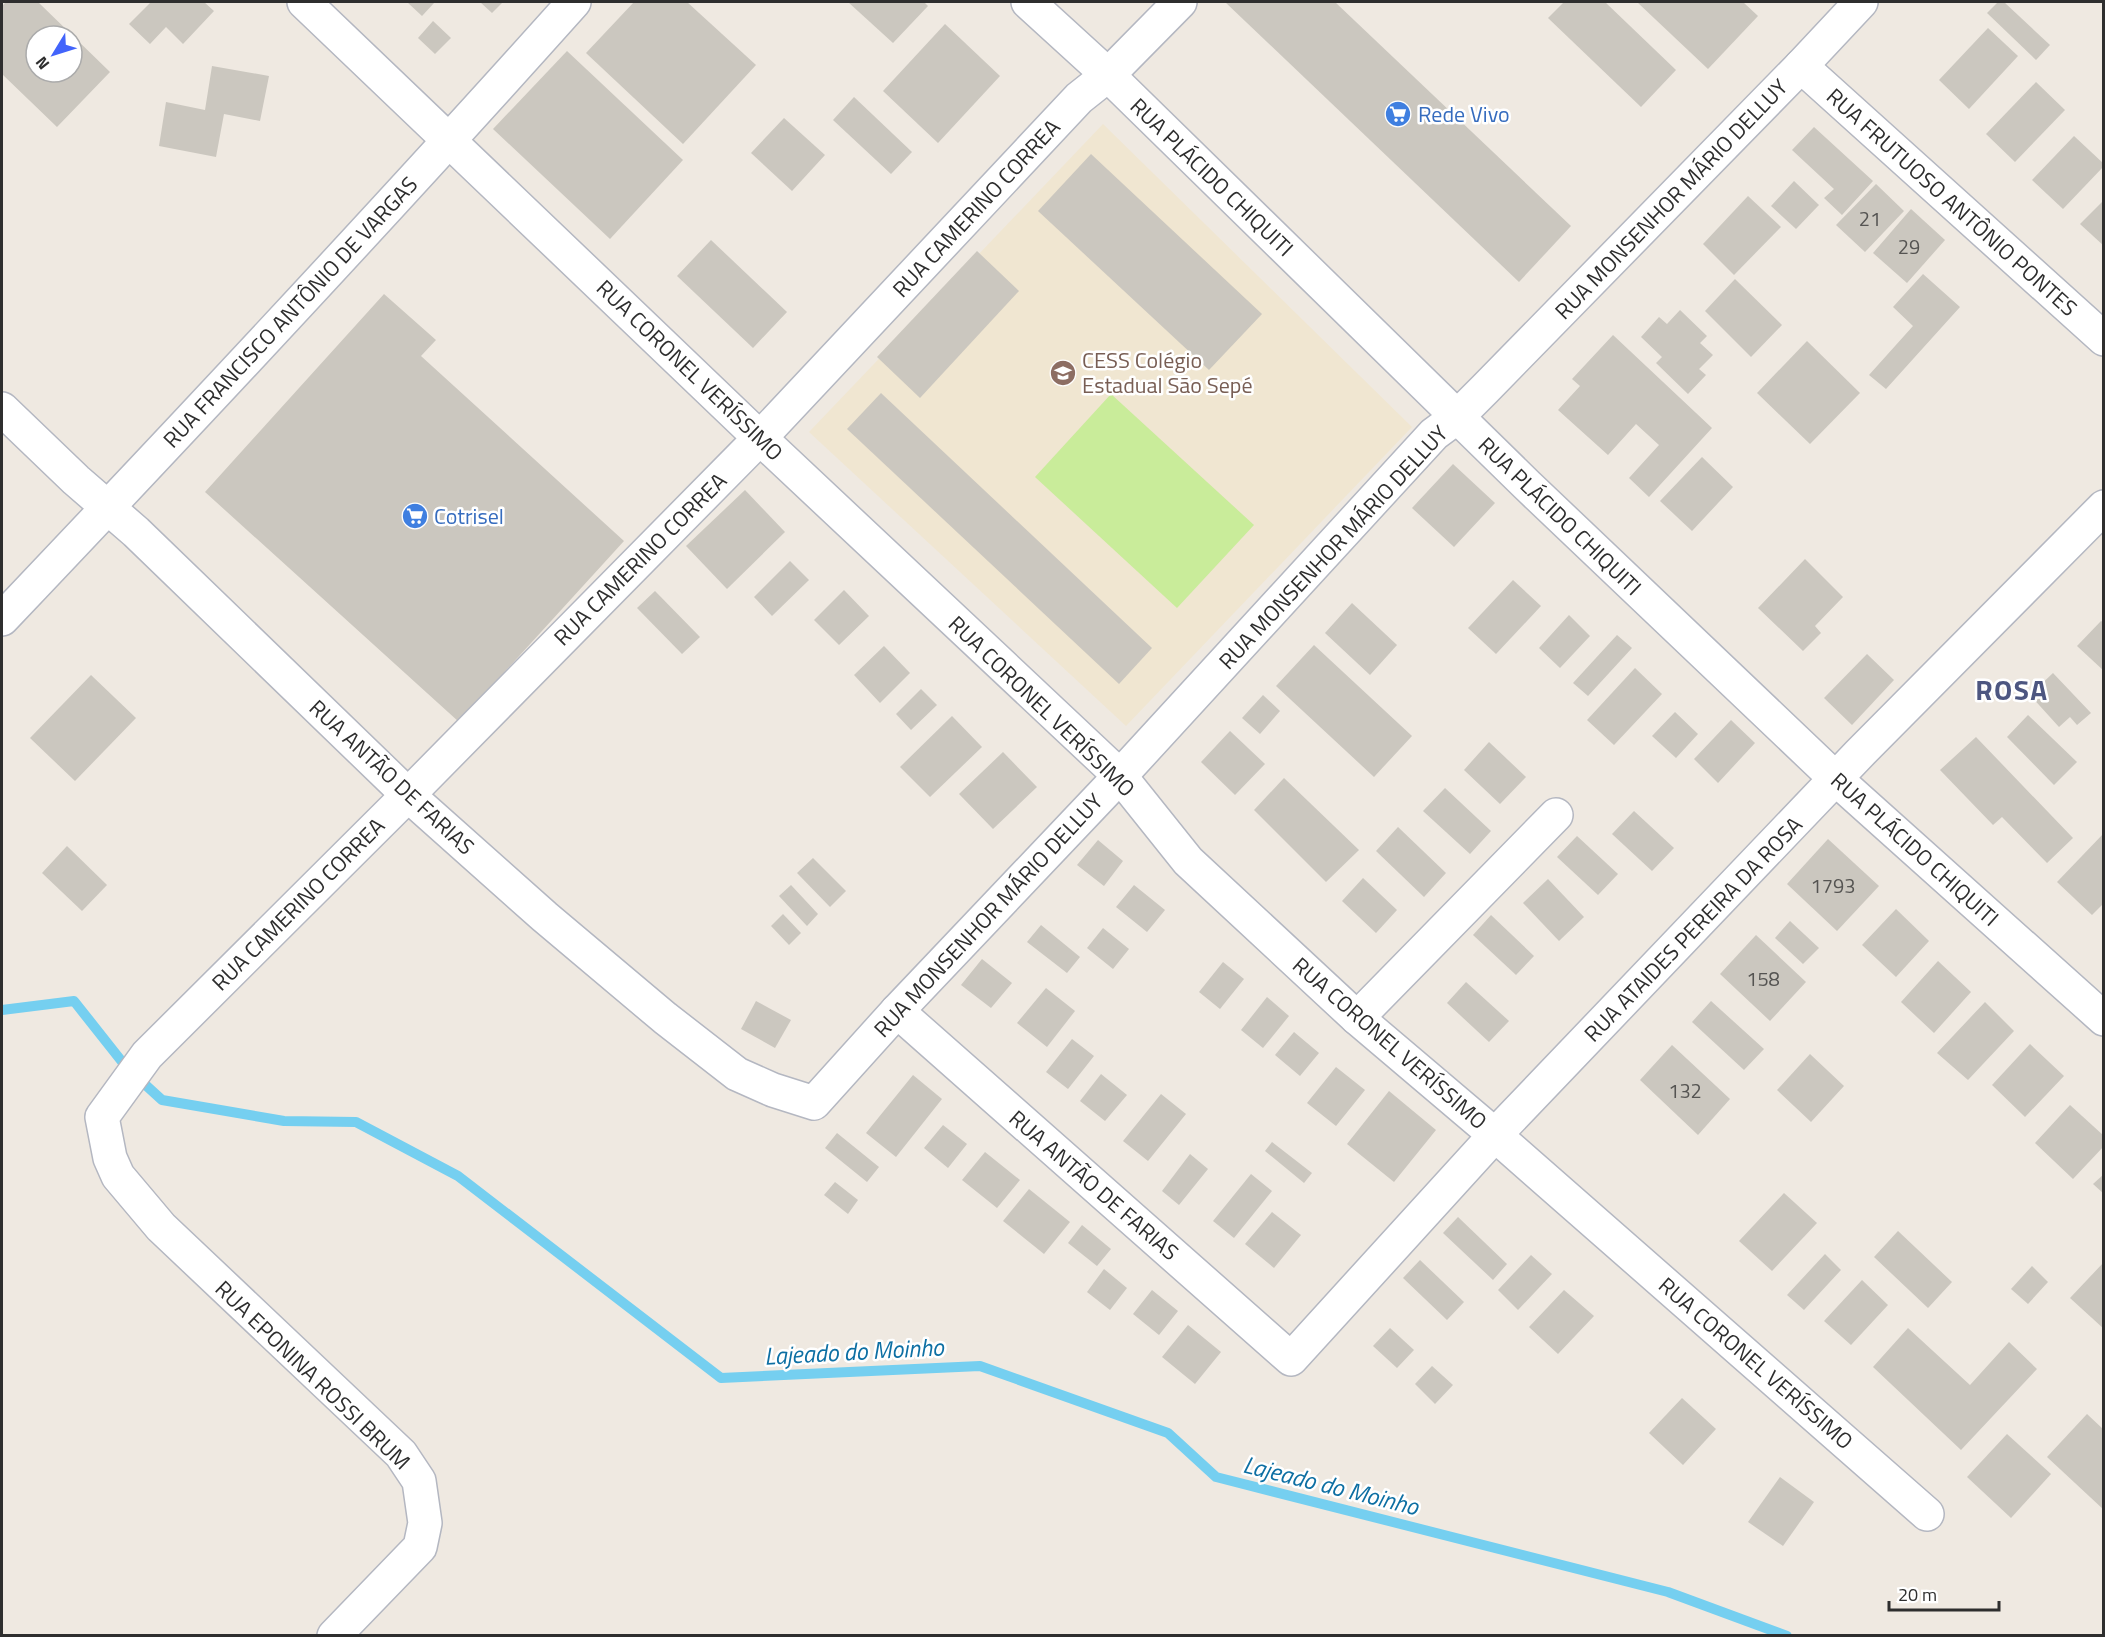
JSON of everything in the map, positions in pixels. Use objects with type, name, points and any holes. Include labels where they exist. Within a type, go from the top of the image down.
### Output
[{"type":"street","name":"RUA CORONEL VERÍSSIMO","points":[[304,2],[760,438],[1120,776],[1188,861],[1357,1018],[1927,1514]]},
{"type":"street","name":"RUA FRANCISCO ANTÔNIO DE VARGAS","points":[[2,619],[450,140],[574,2]]},
{"type":"street","name":"RUA PLÁCIDO CHIQUITI","points":[[1028,2],[1108,75],[1457,417],[1836,779],[2103,1019]]},
{"type":"street","name":"RUA CAMERINO CORREA","points":[[102,1117],[147,1055],[408,795],[760,438],[1079,98],[1108,75],[1180,2]]},
{"type":"street","name":"RUA MONSENHOR MÁRIO DELLUY","points":[[814,1103],[897,1011],[1120,776],[1434,434],[1457,417],[1861,2]]},
{"type":"street","name":"RUA FRUTUOSO ANTÔNIO PONTES","points":[[1801,66],[2103,339]]},
{"type":"street","name":"RUA ANTÃO DE FARIAS","points":[[2,409],[76,480],[108,507],[408,795],[545,917],[665,1018],[737,1074],[773,1090],[814,1103]]},
{"type":"street","name":"RUA ATAIDES PEREIRA DA ROSA","points":[[1291,1359],[1495,1136],[1836,779],[2103,507]]},
{"type":"street","points":[[1357,1018],[1556,815]]},
{"type":"street","name":"RUA ANTÃO DE FARIAS","points":[[897,1011],[1291,1359]]},
{"type":"street","name":"RUA EPONINA ROSSI BRUM","points":[[102,1117],[110,1158],[118,1176],[160,1227],[401,1454],[419,1481],[425,1523],[420,1547],[334,1635]]},
{"type":"shaded area","points":[[1103,124],[1412,427],[1126,726],[809,432]]},
{"type":"green space","points":[[1111,394],[1254,525],[1177,608],[1035,477]]},
{"type":"building","points":[[6,2],[38,2],[61,24],[24,24],[24,84],[84,84],[84,47],[110,72],[57,127],[2,74],[2,6]]},
{"type":"building","points":[[151,2],[204,2],[214,11],[183,44],[166,27],[150,44],[129,24]]},
{"type":"building","points":[[407,2],[435,2],[422,16]]},
{"type":"building","points":[[480,2],[503,2],[492,13]]},
{"type":"building","points":[[634,2],[687,2],[756,65],[683,144],[586,53]]},
{"type":"building","points":[[848,2],[924,2],[928,6],[893,43]]},
{"type":"building","name":"Rede Vivo","points":[[1225,2],[1335,2],[1571,226],[1519,282]]},
{"type":"building","points":[[1564,2],[1605,2],[1676,70],[1641,107],[1548,18]]},
{"type":"building","points":[[1637,2],[1743,2],[1758,16],[1708,69]]},
{"type":"building","points":[[1998,2],[2004,2],[2050,45],[2036,60],[1987,13]]},
{"type":"building","points":[[433,21],[451,38],[435,54],[418,38]]},
{"type":"building","points":[[945,24],[1000,76],[938,143],[883,91]]},
{"type":"building","points":[[1988,28],[2018,56],[1969,109],[1939,80]]},
{"type":"building","points":[[567,51],[683,160],[610,239],[493,129]]},
{"type":"building","points":[[212,66],[269,76],[260,121],[224,114],[216,157],[159,146],[166,102],[205,110]]},
{"type":"building","points":[[2036,82],[2065,110],[2015,162],[1986,134]]},
{"type":"building","points":[[854,97],[912,152],[891,174],[833,120]]},
{"type":"building","points":[[784,118],[825,155],[792,191],[751,153]]},
{"type":"building","points":[[1814,127],[1873,181],[1842,215],[1824,198],[1834,189],[1792,150]]},
{"type":"building","points":[[2074,136],[2104,166],[2063,209],[2032,180]]},
{"type":"building","points":[[1091,154],[1262,314],[1209,370],[1038,211]]},
{"type":"building","points":[[1794,181],[1819,205],[1796,229],[1771,206]]},
{"type":"building","points":[[1876,184],[1904,211],[1865,252],[1836,225]]},
{"type":"building","points":[[1748,196],[1781,227],[1734,275],[1703,244]]},
{"type":"building","points":[[2104,200],[2104,246],[2080,224]]},
{"type":"building","points":[[1911,209],[1945,240],[1907,283],[1873,253]]},
{"type":"building","points":[[711,240],[787,312],[753,348],[677,276]]},
{"type":"building","points":[[977,251],[1019,291],[920,398],[877,357]]},
{"type":"building","points":[[1923,274],[1960,307],[1886,389],[1869,375],[1913,326],[1893,307]]},
{"type":"building","points":[[1735,279],[1782,325],[1751,357],[1705,311]]},
{"type":"building","name":"Cotrisel","points":[[384,294],[436,340],[421,356],[624,541],[459,722],[205,492]]},
{"type":"building","points":[[1680,310],[1707,336],[1700,343],[1713,355],[1699,369],[1706,375],[1688,394],[1656,363],[1662,357],[1641,337],[1659,317],[1667,324]]},
{"type":"building","points":[[1613,335],[1712,428],[1649,497],[1629,478],[1659,445],[1636,424],[1608,455],[1558,410],[1580,386],[1572,379]]},
{"type":"building","points":[[1807,341],[1860,393],[1810,444],[1757,393]]},
{"type":"building","points":[[881,393],[1152,648],[1119,684],[847,429]]},
{"type":"building","points":[[1702,457],[1733,487],[1692,531],[1660,501]]},
{"type":"building","points":[[1453,464],[1495,503],[1454,547],[1412,508]]},
{"type":"building","points":[[745,490],[785,532],[727,589],[686,546]]},
{"type":"building","points":[[1805,559],[1843,597],[1815,626],[1821,633],[1803,651],[1758,608]]},
{"type":"building","points":[[790,561],[809,580],[772,616],[754,597]]},
{"type":"building","points":[[1513,580],[1541,606],[1496,654],[1468,628]]},
{"type":"building","points":[[844,590],[869,616],[839,645],[814,620]]},
{"type":"building","points":[[655,591],[700,637],[682,654],[637,608]]},
{"type":"building","points":[[1352,603],[1397,645],[1370,675],[1325,633]]},
{"type":"building","points":[[1569,615],[1590,636],[1560,668],[1539,648]]},
{"type":"building","points":[[2101,621],[2104,623],[2104,671],[2077,646]]},
{"type":"building","points":[[1617,635],[1632,648],[1588,696],[1573,683]]},
{"type":"building","points":[[1314,645],[1412,736],[1374,777],[1276,686]]},
{"type":"building","points":[[884,646],[910,673],[880,703],[854,675]]},
{"type":"building","points":[[1867,654],[1894,680],[1852,725],[1824,698]]},
{"type":"building","points":[[1635,668],[1662,694],[1614,745],[1587,720]]},
{"type":"building","points":[[2053,673],[2091,713],[2077,725],[2070,717],[2059,727],[2030,695]]},
{"type":"building","points":[[91,675],[136,718],[75,781],[30,738]]},
{"type":"building","points":[[921,689],[937,705],[911,730],[896,714]]},
{"type":"building","points":[[1263,695],[1280,711],[1260,734],[1242,718]]},
{"type":"building","points":[[1675,712],[1698,734],[1676,758],[1652,736]]},
{"type":"building","points":[[2028,715],[2077,762],[2054,785],[2007,737]]},
{"type":"building","points":[[952,716],[982,747],[930,797],[900,767]]},
{"type":"building","points":[[1731,720],[1755,743],[1718,783],[1694,759]]},
{"type":"building","points":[[1230,731],[1265,764],[1235,795],[1201,762]]},
{"type":"building","points":[[1976,737],[2073,838],[2047,863],[2002,817],[1993,825],[1940,770]]},
{"type":"building","points":[[1489,742],[1526,777],[1500,804],[1464,770]]},
{"type":"building","points":[[1003,752],[1037,787],[993,829],[959,794]]},
{"type":"building","points":[[1284,778],[1359,850],[1326,882],[1254,810]]},
{"type":"building","points":[[1445,788],[1491,831],[1470,854],[1423,811]]},
{"type":"building","points":[[1634,811],[1674,848],[1652,871],[1612,834]]},
{"type":"building","points":[[1398,827],[1446,873],[1424,897],[1376,851]]},
{"type":"building","points":[[2104,833],[2104,903],[2092,915],[2057,882]]},
{"type":"building","points":[[1577,836],[1618,874],[1598,895],[1557,857]]},
{"type":"building","points":[[1828,839],[1879,886],[1837,931],[1787,884]]},
{"type":"building","points":[[1098,840],[1123,861],[1104,886],[1077,865]]},
{"type":"building","points":[[67,846],[107,885],[82,911],[42,873]]},
{"type":"building","points":[[813,858],[846,891],[830,907],[797,873]]},
{"type":"building","points":[[1363,878],[1397,910],[1376,933],[1342,901]]},
{"type":"building","points":[[1548,879],[1584,917],[1559,941],[1523,903]]},
{"type":"building","points":[[791,885],[818,914],[807,926],[779,896]]},
{"type":"building","points":[[1134,885],[1165,910],[1147,932],[1116,907]]},
{"type":"building","points":[[1896,909],[1929,941],[1896,977],[1862,945]]},
{"type":"building","points":[[783,914],[801,933],[789,945],[771,926]]},
{"type":"building","points":[[1491,915],[1534,956],[1516,975],[1473,935]]},
{"type":"building","points":[[1790,921],[1819,948],[1803,964],[1775,938]]},
{"type":"building","points":[[1041,925],[1080,957],[1067,973],[1027,942]]},
{"type":"building","points":[[1103,928],[1129,949],[1113,969],[1087,948]]},
{"type":"building","points":[[1756,935],[1806,982],[1770,1021],[1720,974]]},
{"type":"building","points":[[982,959],[1012,983],[991,1008],[961,985]]},
{"type":"building","points":[[1938,961],[1971,992],[1934,1033],[1901,1002]]},
{"type":"building","points":[[1223,962],[1244,979],[1220,1009],[1199,992]]},
{"type":"building","points":[[1466,982],[1509,1021],[1489,1042],[1447,1003]]},
{"type":"building","points":[[1046,988],[1075,1011],[1047,1047],[1017,1023]]},
{"type":"building","points":[[1267,997],[1289,1016],[1263,1048],[1241,1030]]},
{"type":"building","points":[[756,1001],[791,1020],[775,1048],[741,1029]]},
{"type":"building","points":[[1711,1001],[1764,1049],[1744,1070],[1692,1022]]},
{"type":"building","points":[[1985,1002],[2014,1031],[1968,1080],[1937,1053]]},
{"type":"building","points":[[1294,1032],[1319,1053],[1300,1076],[1275,1055]]},
{"type":"building","points":[[1072,1039],[1094,1056],[1068,1089],[1046,1072]]},
{"type":"building","points":[[2030,1044],[2064,1076],[2025,1117],[1992,1085]]},
{"type":"building","points":[[1672,1045],[1730,1099],[1698,1135],[1640,1080]]},
{"type":"building","points":[[1810,1054],[1844,1086],[1811,1122],[1777,1090]]},
{"type":"building","points":[[1336,1067],[1365,1090],[1336,1126],[1307,1103]]},
{"type":"building","points":[[1101,1074],[1127,1095],[1105,1121],[1080,1101]]},
{"type":"building","points":[[913,1075],[942,1099],[896,1157],[866,1133]]},
{"type":"building","points":[[1389,1091],[1436,1130],[1394,1182],[1347,1144]]},
{"type":"building","points":[[1161,1094],[1186,1114],[1148,1161],[1123,1141]]},
{"type":"building","points":[[2070,1105],[2104,1136],[2104,1146],[2073,1179],[2035,1143]]},
{"type":"building","points":[[943,1125],[967,1144],[948,1168],[924,1148]]},
{"type":"building","points":[[837,1133],[879,1167],[867,1182],[825,1148]]},
{"type":"building","points":[[1272,1142],[1312,1173],[1304,1183],[1265,1151]]},
{"type":"building","points":[[985,1152],[1020,1180],[997,1208],[962,1180]]},
{"type":"building","points":[[1190,1154],[1208,1169],[1179,1205],[1162,1191]]},
{"type":"building","points":[[1251,1174],[1272,1191],[1234,1238],[1213,1221]]},
{"type":"building","points":[[2104,1174],[2104,1194],[2093,1184]]},
{"type":"building","points":[[835,1182],[858,1200],[848,1214],[824,1195]]},
{"type":"building","points":[[1029,1189],[1070,1222],[1044,1254],[1003,1221]]},
{"type":"building","points":[[1784,1193],[1817,1223],[1772,1271],[1739,1241]]},
{"type":"building","points":[[1272,1212],[1301,1235],[1274,1268],[1245,1244]]},
{"type":"building","points":[[1458,1217],[1507,1264],[1493,1280],[1443,1233]]},
{"type":"building","points":[[1082,1225],[1111,1249],[1097,1266],[1068,1243]]},
{"type":"building","points":[[1898,1231],[1952,1282],[1928,1308],[1874,1257]]},
{"type":"building","points":[[1825,1254],[1841,1270],[1804,1310],[1787,1295]]},
{"type":"building","points":[[1531,1255],[1552,1274],[1518,1310],[1498,1290]]},
{"type":"building","points":[[1420,1260],[1464,1302],[1447,1320],[1403,1278]]},
{"type":"building","points":[[2104,1262],[2104,1329],[2070,1298]]},
{"type":"building","points":[[2032,1266],[2048,1282],[2028,1304],[2011,1289]]},
{"type":"building","points":[[1104,1269],[1127,1288],[1110,1310],[1087,1292]]},
{"type":"building","points":[[1862,1280],[1888,1305],[1851,1345],[1824,1321]]},
{"type":"building","points":[[1152,1290],[1178,1311],[1159,1335],[1133,1314]]},
{"type":"building","points":[[1564,1290],[1594,1316],[1558,1354],[1529,1327]]},
{"type":"building","points":[[1188,1325],[1221,1352],[1195,1384],[1162,1357]]},
{"type":"building","points":[[1390,1328],[1414,1350],[1397,1368],[1373,1346]]},
{"type":"building","points":[[1908,1328],[1970,1385],[2009,1342],[2037,1369],[1961,1450],[1873,1367]]},
{"type":"building","points":[[1432,1366],[1453,1385],[1435,1404],[1415,1384]]},
{"type":"building","points":[[1682,1398],[1716,1429],[1683,1465],[1649,1433]]},
{"type":"building","points":[[2087,1414],[2104,1430],[2104,1510],[2047,1457]]},
{"type":"building","points":[[2007,1434],[2051,1474],[2011,1518],[1967,1477]]},
{"type":"building","points":[[1780,1477],[1814,1502],[1783,1546],[1748,1522]]},
{"type":"waterway","name":"Lajeado do Moinho","points":[[2,1010],[74,1001],[127,1068],[162,1100],[284,1121],[356,1122],[458,1176],[721,1378],[980,1366],[1168,1433],[1216,1477],[1668,1592],[1787,1636]]},
{"type":"place","name":"Rede Vivo","points":[[1398,114]]},
{"type":"place","name":"CESS Colégio Estadual São Sepé","points":[[1063,373]]},
{"type":"place","name":"Cotrisel","points":[[415,516]]},
{"type":"district","name":"ROSA","points":[[2012,689]]}]
